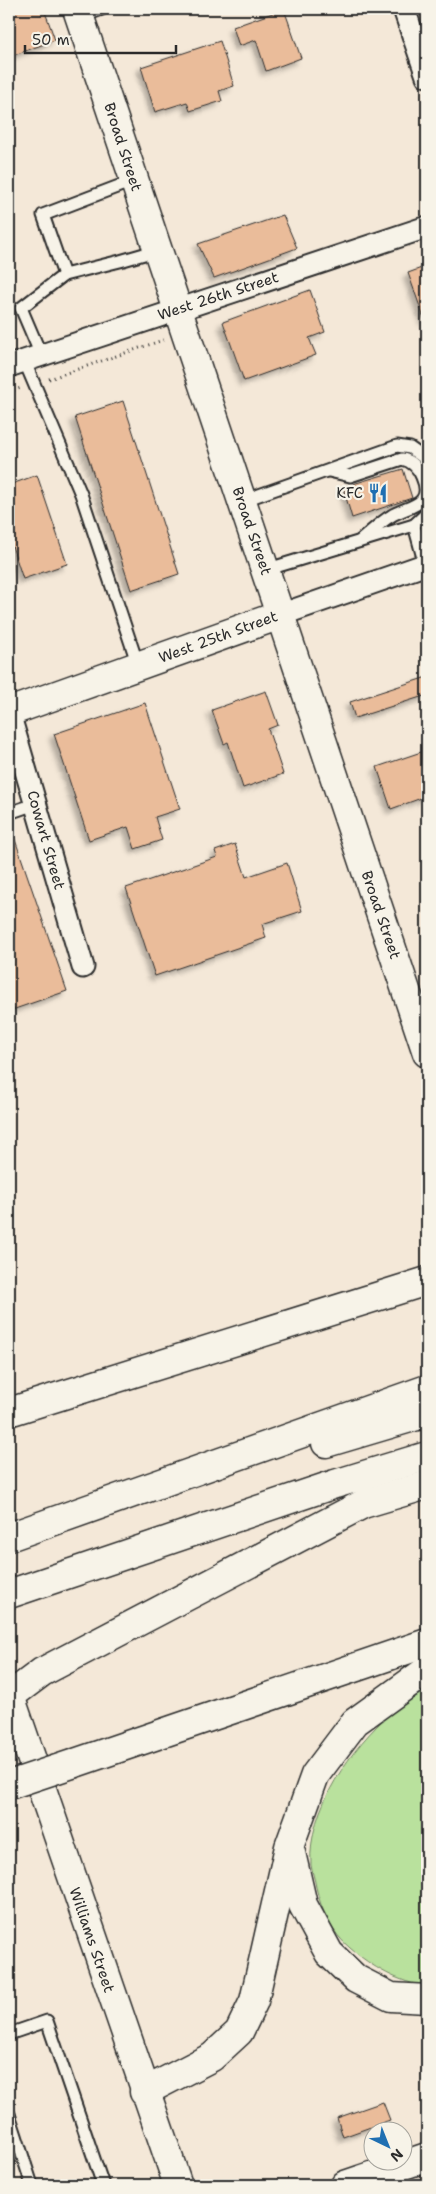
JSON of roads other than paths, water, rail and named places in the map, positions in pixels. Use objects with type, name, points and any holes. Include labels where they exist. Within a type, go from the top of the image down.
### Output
[{"type":"main road","name":"Broad Street","points":[[86,11],[134,180],[426,1046]]},
{"type":"main road","name":"West 25th Street","points":[[9,712],[280,615]]},
{"type":"main road","points":[[9,1412],[427,1281]]},
{"type":"main road","points":[[14,1535],[426,1398]]},
{"type":"main road","points":[[9,1594],[335,1484],[427,1456]]},
{"type":"main road","points":[[9,1695],[42,1672],[363,1504],[427,1485]]},
{"type":"main road","points":[[9,1785],[427,1643]]},
{"type":"main road","points":[[144,2092],[212,2057],[239,2032],[254,2001],[289,1847],[315,1775],[355,1722],[427,1670]]},
{"type":"main road","name":"Williams Street","points":[[9,1695],[144,2092],[178,2185]]},
{"type":"main road","points":[[289,1847],[303,1905],[329,1953],[356,1979],[392,1997],[427,1999]]},
{"type":"main road","points":[[345,2185],[427,2157]]},
{"type":"street","points":[[404,9],[427,76]]},
{"type":"street","name":"West 26th Street","points":[[25,360],[181,321],[427,227]]},
{"type":"street","name":"West 25th Street","points":[[280,615],[426,564]]},
{"type":"street","name":"Cowart Street","points":[[9,712],[84,967]]},
{"type":"lane","points":[[64,275],[43,215],[134,180]]},
{"type":"lane","points":[[138,665],[81,494],[25,360],[21,308],[64,275],[158,250]]},
{"type":"lane","points":[[242,501],[397,446],[410,448],[427,460]]},
{"type":"lane","points":[[329,471],[350,476],[402,459],[414,464],[423,480],[422,500],[413,508],[391,515],[360,541]]},
{"type":"lane","points":[[265,570],[414,525],[427,513]]},
{"type":"lane","points":[[414,525],[426,564]]},
{"type":"lane","points":[[9,813],[35,804]]},
{"type":"lane","points":[[9,2034],[47,2021],[103,2185]]},
{"type":"lane","points":[[9,2114],[32,2185]]},
{"type":"place","name":"KFC","points":[[378,493]]}]
